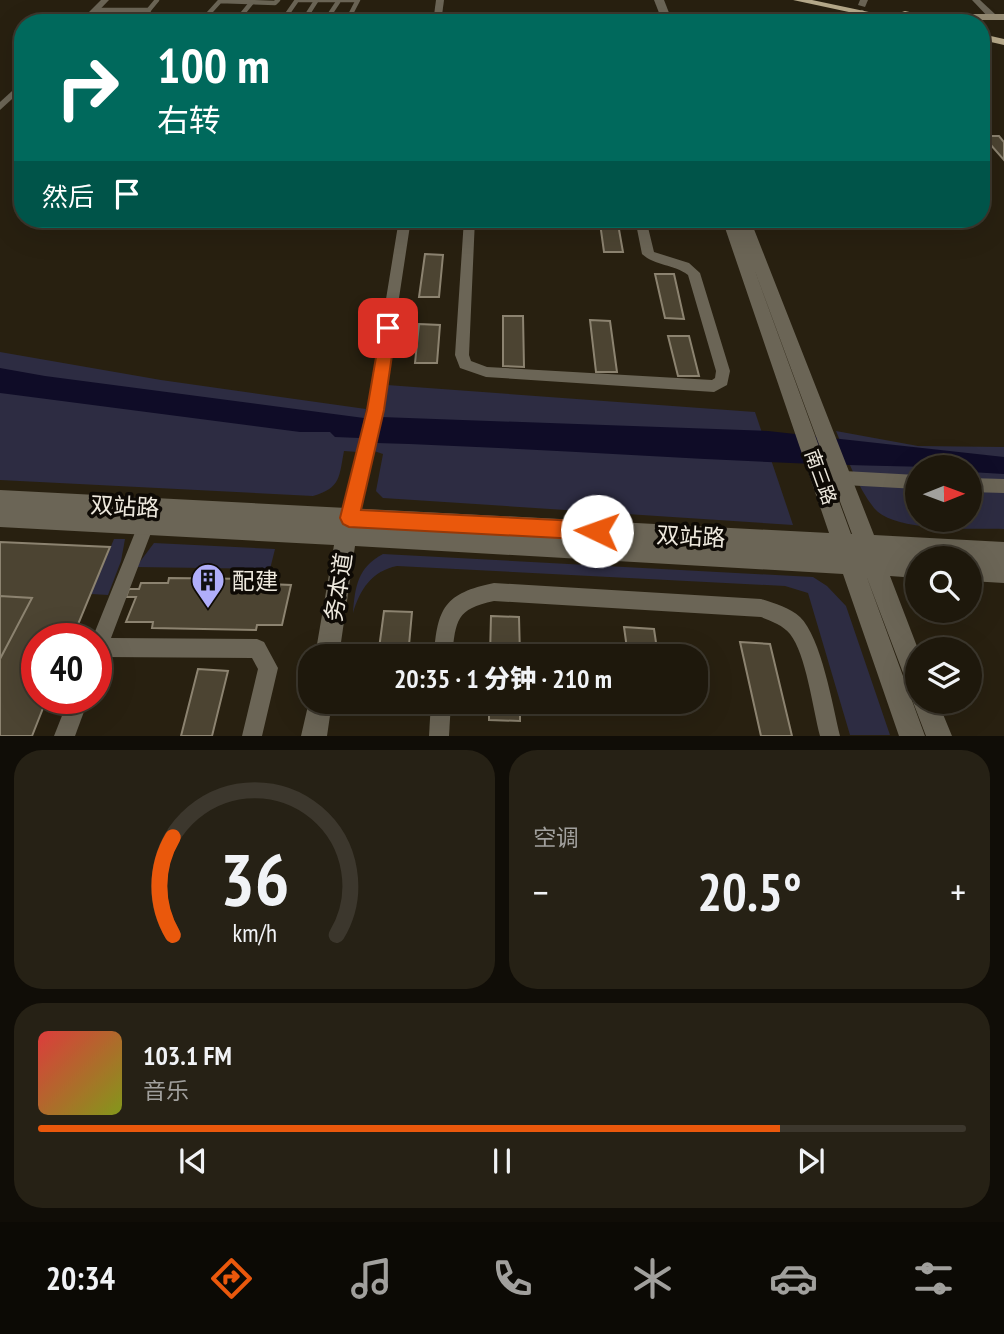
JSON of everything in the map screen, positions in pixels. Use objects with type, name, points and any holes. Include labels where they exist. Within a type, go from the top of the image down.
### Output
[{"type":"main road","points":[[798,0],[863,5],[890,14]]},
{"type":"main road","points":[[835,0],[904,14]]},
{"type":"street","points":[[91,14],[105,0]]},
{"type":"street","points":[[976,0],[998,17]]},
{"type":"street","points":[[0,107],[14,93]]},
{"type":"street","points":[[348,527],[375,410],[404,228]]},
{"type":"street","points":[[469,228],[462,355],[465,364],[486,372],[714,386],[722,381],[723,371],[694,273],[688,267],[668,264],[648,254],[643,228]]},
{"type":"street","name":"南三路","points":[[732,228],[912,736]]},
{"type":"street","name":"南三路","points":[[747,228],[844,478],[905,644]]},
{"type":"street","points":[[844,478],[905,481]]},
{"type":"street","points":[[982,485],[1004,486]]},
{"type":"street","name":"双站路","points":[[0,499],[348,527],[847,554],[1004,552]]},
{"type":"street","name":"双站路","points":[[0,517],[146,525],[348,527]]},
{"type":"street","points":[[108,623],[146,525]]},
{"type":"street","name":"务本道","points":[[329,644],[348,527]]},
{"type":"street","name":"双站路","points":[[872,555],[905,564]]},
{"type":"street","points":[[982,571],[1004,572]]},
{"type":"street","points":[[444,644],[446,620],[454,606],[472,595],[494,592],[761,608],[781,615],[797,627],[805,643],[830,736]]},
{"type":"street","points":[[112,650],[257,649],[268,668],[252,736]]},
{"type":"street","points":[[64,736],[73,714]]},
{"type":"street","points":[[314,736],[318,714]]},
{"type":"street","points":[[439,736],[440,714]]},
{"type":"street","points":[[931,714],[939,736]]},
{"type":"lane","points":[[146,14],[157,0]]},
{"type":"lane","points":[[208,14],[220,1],[275,3],[278,0]]},
{"type":"lane","points":[[287,14],[295,2],[358,0]]},
{"type":"lane","points":[[243,14],[253,2]]},
{"type":"lane","points":[[330,14],[338,2]]},
{"type":"lane","points":[[95,10],[149,10]]},
{"type":"shaded area","points":[[0,352],[161,380],[366,409],[358,452],[344,451],[334,485],[313,496],[0,480]]},
{"type":"shaded area","points":[[0,368],[364,418],[360,438],[335,437],[330,432],[300,432],[0,393]]},
{"type":"shaded area","points":[[387,385],[755,412],[793,525],[383,498],[376,491],[383,454],[374,451]]},
{"type":"shaded area","points":[[381,417],[768,431],[1004,457],[1004,474],[982,473],[982,455],[905,455],[905,466],[896,466],[376,443]]},
{"type":"shaded area","points":[[836,431],[918,446],[1004,447],[1004,529],[982,529],[982,455],[905,455],[905,523],[884,516],[874,508],[853,471]]},
{"type":"shaded area","points":[[114,539],[125,539],[121,561],[108,595],[91,594]]},
{"type":"shaded area","points":[[154,543],[275,549],[270,569],[136,567]]},
{"type":"shaded area","points":[[383,554],[813,577],[827,586],[846,606],[890,735],[850,735],[808,593],[785,586],[397,566],[388,568],[368,582],[353,613],[359,578],[368,565]]},
{"type":"building","points":[[990,136],[999,136],[1004,142],[1004,160],[990,144]]},
{"type":"building","points":[[601,228],[619,228],[623,252],[604,252]]},
{"type":"building","points":[[425,254],[443,255],[439,297],[419,297]]},
{"type":"building","points":[[655,274],[674,274],[684,319],[665,318]]},
{"type":"building","points":[[503,316],[523,316],[524,367],[503,366]]},
{"type":"building","points":[[590,320],[610,321],[617,372],[596,372]]},
{"type":"building","points":[[419,324],[440,325],[437,363],[415,363]]},
{"type":"building","points":[[668,336],[689,336],[699,376],[678,376]]},
{"type":"building","points":[[0,542],[110,547],[79,623],[21,623],[21,714],[41,714],[32,736],[0,736]]},
{"type":"building","name":"配建","points":[[169,578],[268,579],[268,584],[291,585],[282,625],[257,625],[256,630],[152,628],[153,622],[126,622],[136,597],[126,597],[129,589],[139,589],[141,583],[168,583]]},
{"type":"building","points":[[0,596],[32,598],[0,659]]},
{"type":"building","points":[[384,611],[412,612],[409,644],[380,644]]},
{"type":"building","points":[[491,616],[519,617],[520,644],[490,644]]},
{"type":"building","points":[[624,627],[654,629],[656,644],[626,644]]},
{"type":"building","points":[[740,642],[770,644],[792,736],[761,736]]},
{"type":"building","points":[[198,669],[228,671],[212,736],[181,736]]},
{"type":"building","points":[[489,714],[520,714],[520,721],[489,720]]},
{"type":"place","name":"配建","points":[[208,610]]},
{"type":"route","points":[[388,328],[366,454],[349,518],[597,531]]}]
